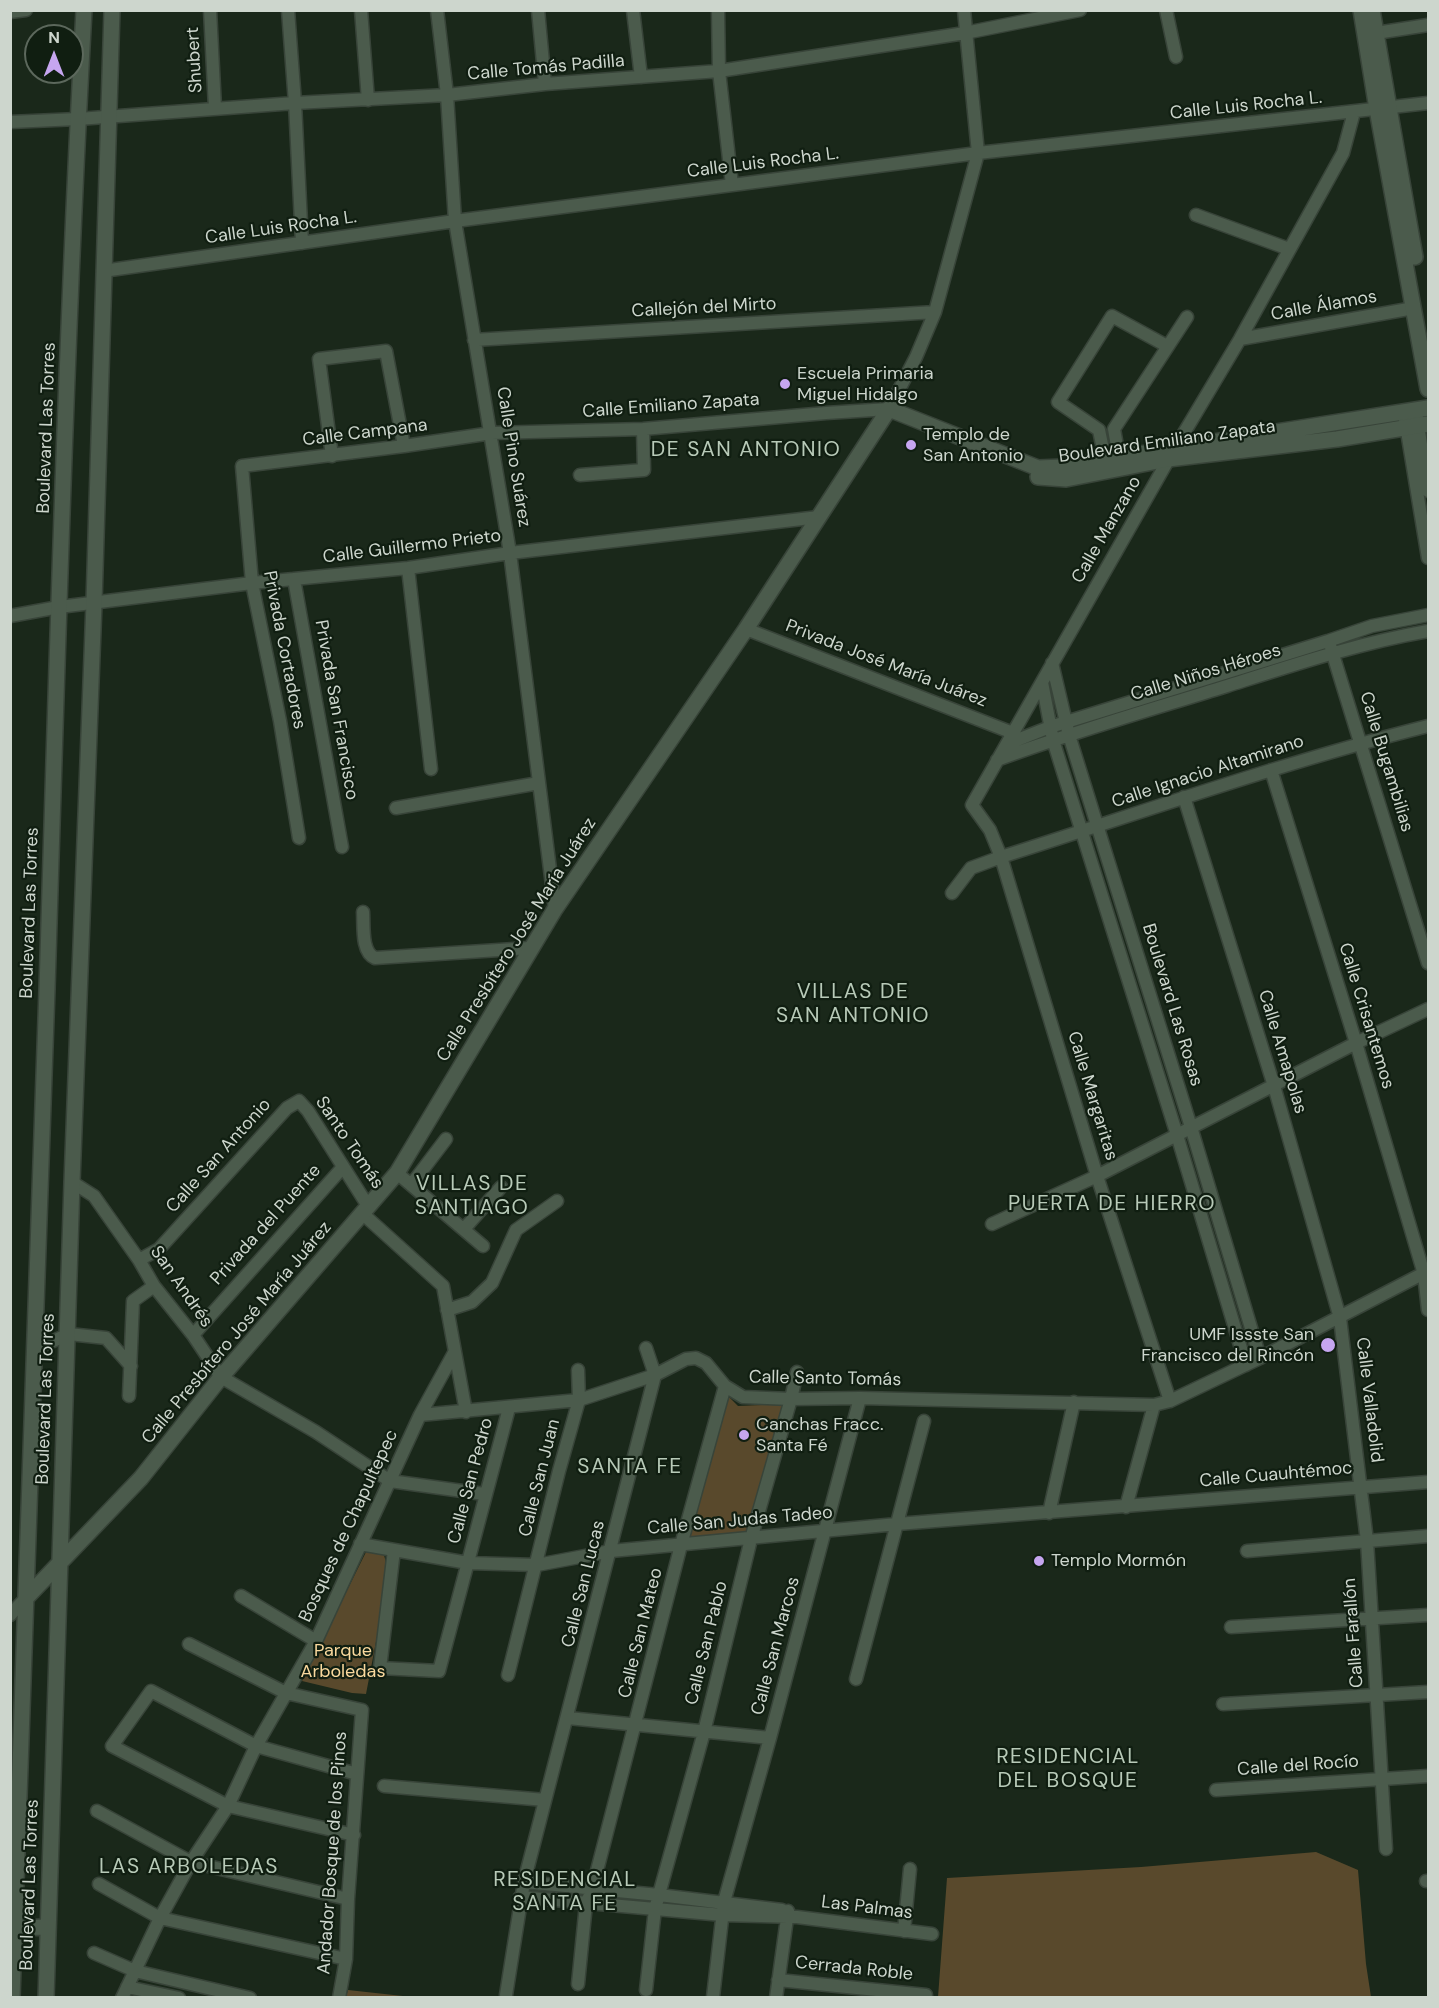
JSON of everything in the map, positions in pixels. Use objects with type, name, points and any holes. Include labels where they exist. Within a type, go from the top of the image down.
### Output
[{"type":"street","points":[[10,12],[26,10]]},
{"type":"street","name":"Boulevard Las Torres","points":[[12,1998],[37,1587],[40,1347],[60,607],[84,10]]},
{"type":"street","name":"Boulevard Las Torres","points":[[46,1998],[61,1563],[62,1337],[72,1182],[94,603],[112,10]]},
{"type":"street","name":"Shubert","points":[[210,10],[215,108]]},
{"type":"street","points":[[288,10],[296,103],[302,243]]},
{"type":"street","points":[[361,10],[368,100]]},
{"type":"street","name":"Calle Pino Suárez","points":[[437,10],[447,95],[455,221],[492,433],[510,553],[555,909]]},
{"type":"street","points":[[538,10],[545,84]]},
{"type":"street","points":[[633,10],[641,77]]},
{"type":"street","points":[[718,10],[719,71],[732,185]]},
{"type":"street","points":[[964,10],[978,153]]},
{"type":"street","name":"Calle Tomás Padilla","points":[[10,122],[447,95],[545,84],[719,71],[965,33],[1080,10]]},
{"type":"street","points":[[1166,10],[1176,57]]},
{"type":"street","points":[[1361,10],[1428,331]]},
{"type":"street","points":[[1372,10],[1383,108],[1428,389]]},
{"type":"street","points":[[1376,33],[1428,25]]},
{"type":"street","name":"Calle Luis Rocha L.","points":[[103,271],[455,221],[978,153],[1428,103]]},
{"type":"street","name":"Calle Manzano","points":[[972,805],[1171,453],[1240,339],[1343,153],[1354,112]]},
{"type":"street","name":"Calle Presbítero José María Juárez","points":[[10,1615],[141,1478],[221,1377],[397,1173],[555,909],[746,629],[886,413],[916,357],[935,312],[978,153]]},
{"type":"street","points":[[1196,215],[1289,249]]},
{"type":"street","name":"Calle Álamos","points":[[1240,339],[1414,308]]},
{"type":"street","name":"Callejón del Mirto","points":[[474,340],[935,312]]},
{"type":"street","points":[[1112,458],[1099,430],[1058,402],[1112,316],[1167,346]]},
{"type":"street","points":[[1112,458],[1114,429],[1187,317]]},
{"type":"street","points":[[332,456],[319,359],[386,351],[404,446]]},
{"type":"street","name":"Calle Emiliano Zapata","points":[[492,433],[643,429],[826,412],[886,413]]},
{"type":"street","name":"Boulevard Emiliano Zapata","points":[[886,413],[1035,477],[1066,479],[1171,453]]},
{"type":"street","name":"Boulevard Emiliano Zapata","points":[[886,413],[1038,468],[1064,467],[1112,458],[1171,453],[1417,418]]},
{"type":"street","points":[[1417,418],[1428,490]]},
{"type":"street","points":[[1417,418],[1428,558]]},
{"type":"street","points":[[580,475],[644,470],[643,429]]},
{"type":"street","points":[[1099,430],[1114,429]]},
{"type":"street","name":"Calle Campana","points":[[242,466],[332,456],[492,433]]},
{"type":"street","name":"Privada Cortadores","points":[[242,466],[252,583],[280,721],[299,838]]},
{"type":"street","name":"Calle Guillermo Prieto","points":[[10,616],[60,607],[252,583],[408,567],[510,553],[819,518]]},
{"type":"street","points":[[408,567],[431,770]]},
{"type":"street","name":"Privada San Francisco","points":[[294,579],[342,847]]},
{"type":"street","name":"Calle Niños Héroes","points":[[1330,647],[1372,626],[1428,615]]},
{"type":"street","name":"Privada José María Juárez","points":[[746,629],[1010,738]]},
{"type":"street","name":"Calle Niños Héroes","points":[[1010,738],[1068,729],[1330,647],[1428,631]]},
{"type":"street","name":"Calle Bugambilias","points":[[1330,647],[1428,963]]},
{"type":"street","name":"Boulevard Las Rosas","points":[[1052,663],[1068,729],[1097,826],[1260,1358]]},
{"type":"street","name":"Boulevard Las Rosas","points":[[1042,682],[1051,733],[1177,1134],[1246,1365]]},
{"type":"street","name":"Calle Ignacio Altamirano","points":[[952,893],[971,868],[1001,857],[1271,770],[1428,726]]},
{"type":"street","name":"Calle Niños Héroes","points":[[997,760],[1051,733]]},
{"type":"street","name":"Calle Crisantemos","points":[[1271,770],[1426,1273],[1428,1310]]},
{"type":"street","points":[[396,808],[539,783]]},
{"type":"street","name":"Calle Amapolas","points":[[1184,797],[1274,1086],[1340,1318]]},
{"type":"street","name":"Calle Margaritas","points":[[972,805],[990,830],[1001,857],[1097,1176],[1170,1401]]},
{"type":"street","points":[[363,912],[366,951],[375,958],[530,948]]},
{"type":"street","points":[[992,1224],[1097,1176],[1356,1043],[1428,1009]]},
{"type":"street","name":"Santo Tomás","points":[[298,1101],[308,1111],[343,1167],[366,1210]]},
{"type":"street","name":"Calle San Antonio","points":[[139,1260],[159,1249],[287,1108],[298,1101]]},
{"type":"street","points":[[411,1185],[446,1139]]},
{"type":"street","name":"Privada del Puente","points":[[192,1335],[343,1167]]},
{"type":"street","points":[[397,1173],[483,1246]]},
{"type":"street","name":"San Andrés","points":[[72,1182],[94,1196],[139,1260],[154,1286],[221,1377],[316,1432],[390,1480]]},
{"type":"street","points":[[464,1229],[501,1187]]},
{"type":"street","points":[[447,1310],[472,1302],[492,1282],[516,1230],[557,1202]]},
{"type":"street","points":[[366,1210],[443,1286],[466,1412]]},
{"type":"street","name":"Calle Santo Tomás","points":[[420,1415],[579,1400],[655,1375],[686,1359],[696,1358],[706,1363],[725,1386],[743,1396],[791,1399],[860,1398],[1154,1405],[1170,1401],[1246,1365],[1426,1273]]},
{"type":"street","points":[[129,1396],[133,1301],[154,1286]]},
{"type":"street","name":"Calle Valladolid","points":[[1340,1318],[1361,1486]]},
{"type":"street","points":[[40,1347],[62,1337],[106,1338],[132,1366]]},
{"type":"street","points":[[646,1348],[655,1375]]},
{"type":"street","name":"Bosques de Chapultepec","points":[[125,1992],[160,1918],[191,1862],[228,1806],[256,1746],[316,1641],[420,1415],[454,1353]]},
{"type":"street","name":"Calle San Juan","points":[[508,1675],[579,1400],[578,1370]]},
{"type":"street","name":"Calle San Pablo","points":[[646,1990],[655,1909],[704,1732],[751,1539],[797,1372]]},
{"type":"street","name":"Calle San Lucas","points":[[506,1995],[520,1898],[655,1375]]},
{"type":"street","name":"Calle San Mateo","points":[[578,1984],[586,1904],[592,1890],[681,1545],[725,1386]]},
{"type":"street","name":"Calle San Marcos","points":[[713,1997],[724,1909],[860,1398]]},
{"type":"street","points":[[1049,1513],[1074,1402]]},
{"type":"street","points":[[1126,1507],[1154,1405]]},
{"type":"street","name":"Calle San Pedro","points":[[394,1550],[380,1668],[439,1671],[484,1494],[509,1408]]},
{"type":"street","points":[[856,1679],[924,1421]]},
{"type":"street","points":[[390,1480],[484,1494]]},
{"type":"street","name":"Calle Cuauhtémoc","points":[[1126,1507],[1428,1482]]},
{"type":"street","name":"Calle Farallón","points":[[1361,1486],[1367,1541],[1386,1849]]},
{"type":"street","name":"Calle San Judas Tadeo","points":[[360,1544],[468,1563],[537,1564],[611,1551],[897,1524],[1126,1507]]},
{"type":"street","points":[[1247,1551],[1428,1536]]},
{"type":"street","points":[[241,1596],[316,1641]]},
{"type":"street","points":[[1231,1627],[1428,1615]]},
{"type":"street","points":[[189,1644],[286,1693]]},
{"type":"street","points":[[354,1835],[228,1806],[112,1746],[151,1691],[256,1746],[357,1774]]},
{"type":"street","points":[[1223,1704],[1428,1692]]},
{"type":"street","name":"Andador Bosque de los Pinos","points":[[286,1693],[362,1710],[348,1899],[346,1959],[339,1998]]},
{"type":"street","points":[[568,1718],[770,1738]]},
{"type":"street","name":"Calle del Rocío","points":[[1216,1790],[1428,1776]]},
{"type":"street","points":[[384,1786],[545,1800]]},
{"type":"street","points":[[97,1812],[191,1862],[348,1899]]},
{"type":"street","points":[[904,1931],[910,1869]]},
{"type":"street","points":[[524,1882],[659,1895],[724,1909]]},
{"type":"street","points":[[99,1884],[160,1918],[346,1959]]},
{"type":"street","points":[[520,1898],[655,1909],[724,1909]]},
{"type":"street","name":"Las Palmas","points":[[724,1909],[791,1915],[932,1934]]},
{"type":"street","points":[[776,1998],[791,1915]]},
{"type":"street","points":[[15,1928],[47,1927]]},
{"type":"street","points":[[94,1953],[135,1971],[250,1998]]},
{"type":"street","name":"Cerrada Roble","points":[[778,1980],[926,1995]]},
{"type":"street","points":[[125,1992],[178,1998]]},
{"type":"green space","points":[[724,1397],[730,1398],[738,1406],[785,1404],[748,1535],[689,1538]]},
{"type":"green space","name":"Parque Arboledas","points":[[366,1552],[384,1555],[389,1574],[366,1694],[352,1693],[302,1681]]},
{"type":"green space","points":[[1316,1852],[1358,1870],[1371,1997],[938,1997],[947,1878],[1141,1867]]},
{"type":"green space","points":[[348,1990],[412,1997],[346,1997]]},
{"type":"place","name":"Escuela Primaria Miguel Hidalgo","points":[[785,384]]},
{"type":"place","name":"Templo de San Antonio","points":[[911,445]]},
{"type":"place","name":"UMF Issste San Francisco del Rincón","points":[[1328,1345]]},
{"type":"place","name":"Canchas Fracc. Santa Fé","points":[[744,1435]]},
{"type":"place","name":"Templo Mormón","points":[[1039,1561]]},
{"type":"district","name":"DE SAN ANTONIO","points":[[746,450]]},
{"type":"district","name":"VILLAS DE SAN ANTONIO","points":[[853,1004]]},
{"type":"district","name":"VILLAS DE SANTIAGO","points":[[472,1196]]},
{"type":"district","name":"PUERTA DE HIERRO","points":[[1112,1204]]},
{"type":"district","name":"SANTA FE","points":[[630,1467]]},
{"type":"district","name":"RESIDENCIAL DEL BOSQUE","points":[[1068,1769]]},
{"type":"district","name":"LAS ARBOLEDAS","points":[[189,1867]]},
{"type":"district","name":"RESIDENCIAL SANTA FE","points":[[565,1892]]}]
